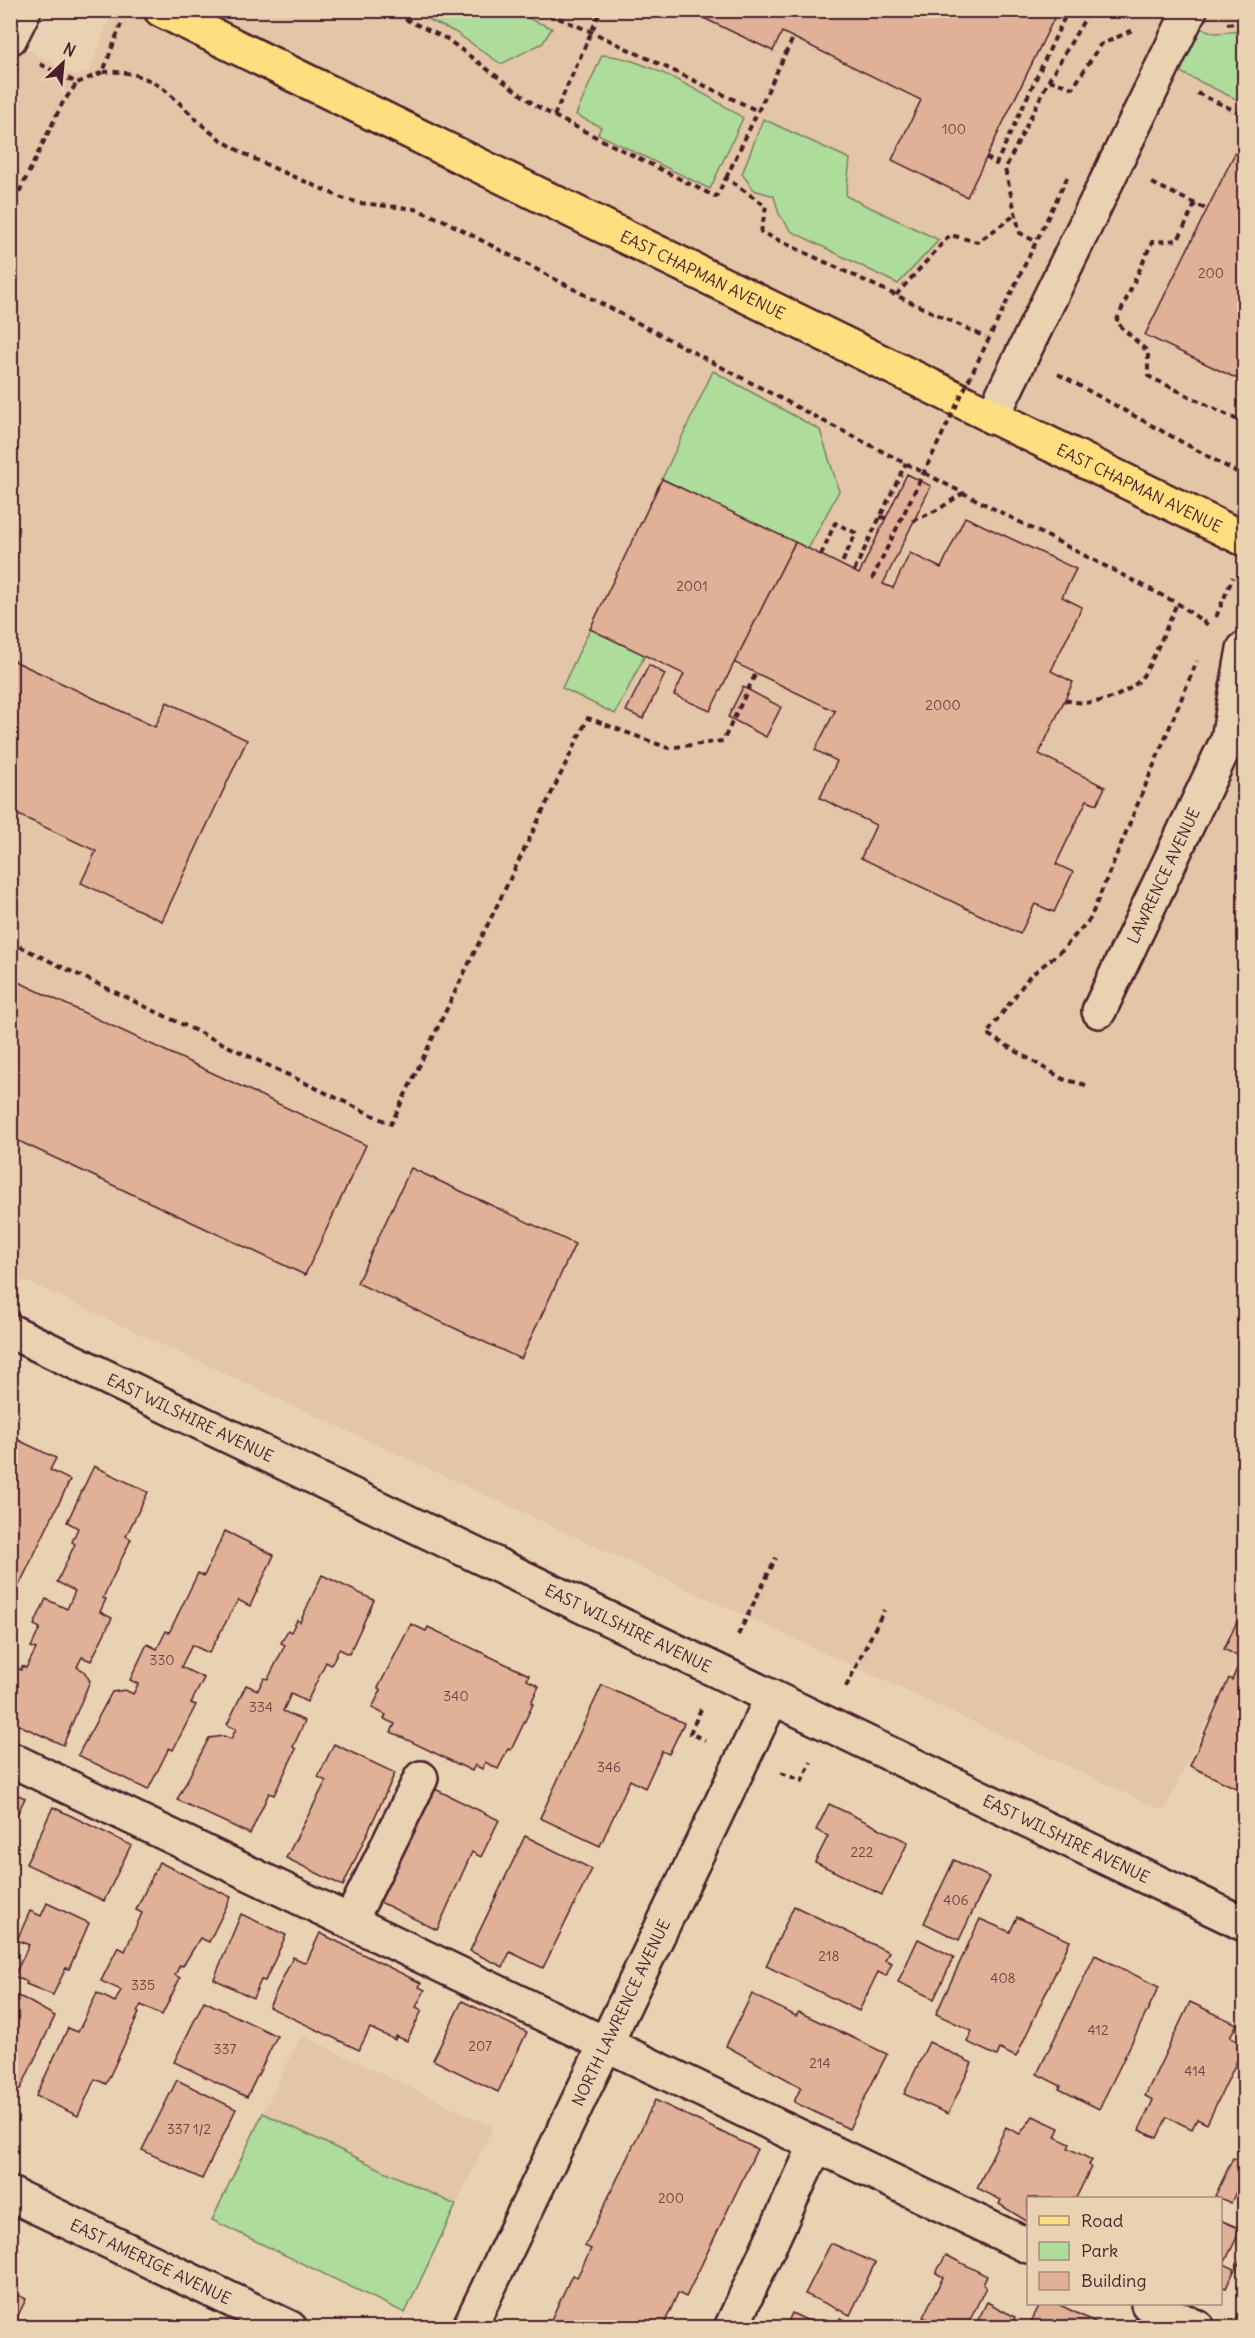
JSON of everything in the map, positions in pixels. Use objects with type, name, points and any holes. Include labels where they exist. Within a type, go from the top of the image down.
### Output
[{"type":"main road","name":"EAST CHAPMAN AVENUE","points":[[160,10],[1245,539]]},
{"type":"street","points":[[10,38],[24,10]]},
{"type":"street","points":[[992,417],[1190,10]]},
{"type":"street","name":"LAWRENCE AVENUE","points":[[1099,1011],[1236,731],[1232,640]]},
{"type":"street","name":"EAST WILSHIRE AVENUE","points":[[10,1331],[1245,1924]]},
{"type":"street","name":"NORTH LAWRENCE AVENUE","points":[[470,2328],[772,1698]]},
{"type":"street","points":[[10,1759],[1027,2245]]},
{"type":"street","points":[[350,1922],[421,1779]]},
{"type":"street","points":[[731,2328],[816,2145]]},
{"type":"street","name":"EAST AMERIGE AVENUE","points":[[10,2194],[290,2328]]},
{"type":"street","points":[[1150,2305],[1198,2328]]},
{"type":"path","points":[[386,10],[447,39],[535,105],[554,116],[716,197],[793,38]]},
{"type":"path","points":[[539,10],[592,32],[758,111]]},
{"type":"path","points":[[554,116],[601,10]]},
{"type":"path","points":[[986,157],[996,164],[1068,10]]},
{"type":"path","points":[[1071,256],[1020,233],[1005,169],[1049,80],[1090,10]]},
{"type":"path","points":[[103,72],[122,21]]},
{"type":"path","points":[[1049,80],[1073,88],[1100,45],[1137,28]]},
{"type":"path","points":[[39,63],[77,83]]},
{"type":"path","points":[[10,211],[62,104],[77,83],[103,72],[122,71],[145,77],[165,88],[213,134],[228,144],[342,198],[360,203],[415,209],[443,220],[963,493],[1178,603],[1232,640]]},
{"type":"path","points":[[1158,75],[1245,115]]},
{"type":"path","points":[[873,579],[1074,164]]},
{"type":"path","points":[[1115,165],[1208,210]]},
{"type":"path","points":[[726,178],[766,206],[761,232],[1023,355],[1245,476]]},
{"type":"path","points":[[1194,204],[1178,240],[1152,242],[1116,322],[1148,352],[1148,376],[1245,423]]},
{"type":"path","points":[[896,295],[950,235],[978,243],[1015,215]]},
{"type":"path","points":[[854,571],[906,463]]},
{"type":"path","points":[[913,521],[939,509],[963,493]]},
{"type":"path","points":[[880,517],[886,518]]},
{"type":"path","points":[[821,555],[835,523],[856,533],[841,565]]},
{"type":"path","points":[[1206,638],[1235,573]]},
{"type":"path","points":[[1065,700],[1105,702],[1140,681],[1178,603]]},
{"type":"path","points":[[1086,1085],[1063,1079],[987,1034],[1029,977],[1062,950],[1090,920],[1198,660]]},
{"type":"path","points":[[10,942],[391,1124],[588,718],[668,748],[723,741],[756,673]]},
{"type":"shaded area","points":[[112,11],[1244,11],[1244,1645],[1164,1811],[11,1274],[11,41],[76,76],[90,70]]},
{"type":"shaded area","points":[[301,2035],[493,2127],[456,2205],[263,2113]]},
{"type":"green space","points":[[410,11],[510,11],[552,28],[543,43],[501,64],[455,32]]},
{"type":"green space","points":[[1200,28],[1215,33],[1244,31],[1244,103],[1180,72]]},
{"type":"green space","points":[[602,55],[618,57],[655,70],[694,89],[743,118],[710,189],[598,134],[601,127],[576,115]]},
{"type":"green space","points":[[763,119],[850,159],[846,196],[939,240],[898,284],[791,231],[779,214],[774,196],[754,190],[742,174]]},
{"type":"green space","points":[[713,371],[820,430],[839,491],[808,549],[662,479]]},
{"type":"green space","points":[[590,629],[645,655],[615,714],[562,688]]},
{"type":"green space","points":[[263,2113],[456,2205],[405,2313],[212,2220]]},
{"type":"building","points":[[694,10],[1058,10],[967,197],[892,160],[921,100],[782,32],[773,51],[693,13]]},
{"type":"building","points":[[1235,153],[1244,158],[1244,382],[1145,335]]},
{"type":"building","points":[[907,474],[931,486],[883,584],[893,588],[910,553],[941,568],[965,517],[1076,569],[1062,597],[1082,607],[1051,671],[1073,682],[1039,754],[1105,787],[1097,804],[1087,800],[1056,864],[1073,872],[1054,912],[1035,904],[1020,934],[861,858],[876,825],[820,798],[837,761],[815,750],[835,711],[733,662],[795,542],[859,574]]},
{"type":"building","points":[[662,479],[795,542],[710,711],[674,695],[684,674],[590,629]]},
{"type":"building","points":[[10,659],[155,727],[167,702],[247,740],[162,921],[81,883],[96,851],[10,811]]},
{"type":"building","points":[[649,665],[665,674],[643,719],[626,711]]},
{"type":"building","points":[[743,687],[781,707],[766,737],[728,717]]},
{"type":"building","points":[[10,978],[366,1145],[305,1275],[10,1137]]},
{"type":"building","points":[[411,1168],[575,1244],[521,1359],[357,1283]]},
{"type":"building","points":[[14,1438],[56,1458],[50,1470],[70,1480],[15,1594],[10,1591],[10,1445]]},
{"type":"building","points":[[94,1466],[148,1492],[126,1536],[131,1539],[103,1598],[106,1599],[100,1612],[112,1618],[91,1661],[82,1657],[77,1667],[84,1671],[90,1681],[63,1745],[10,1721],[10,1675],[15,1667],[21,1670],[22,1666],[26,1668],[36,1649],[31,1647],[40,1628],[34,1625],[46,1599],[67,1609],[75,1591],[57,1582],[75,1544],[72,1542],[78,1528],[67,1522]]},
{"type":"building","points":[[225,1531],[274,1555],[250,1606],[238,1600],[209,1653],[192,1645],[181,1667],[204,1678],[191,1703],[196,1705],[173,1750],[169,1748],[148,1790],[78,1755],[112,1692],[125,1690],[133,1694],[138,1684],[130,1680],[147,1644],[157,1649],[166,1631],[169,1633],[198,1573],[204,1576]]},
{"type":"building","points":[[322,1575],[374,1600],[349,1654],[339,1649],[331,1665],[326,1662],[307,1702],[291,1694],[283,1711],[305,1721],[293,1747],[296,1749],[274,1795],[269,1793],[250,1834],[177,1800],[209,1738],[224,1736],[231,1739],[236,1729],[227,1725],[246,1685],[258,1690],[264,1678],[268,1679],[285,1645],[281,1643],[288,1630],[291,1632],[297,1620],[300,1622]]},
{"type":"building","points":[[1244,1607],[1244,1792],[1190,1766],[1229,1678],[1232,1680],[1241,1658],[1224,1649]]},
{"type":"building","points":[[411,1624],[426,1631],[428,1627],[529,1675],[527,1680],[539,1686],[511,1750],[508,1749],[498,1769],[485,1762],[482,1769],[475,1765],[472,1771],[391,1732],[395,1724],[384,1719],[386,1715],[372,1708],[381,1690],[378,1688]]},
{"type":"building","points":[[602,1685],[684,1723],[669,1754],[662,1751],[645,1788],[630,1780],[600,1846],[540,1818]]},
{"type":"building","points":[[334,1744],[395,1773],[343,1886],[286,1858],[326,1781],[318,1777]]},
{"type":"building","points":[[435,1789],[499,1820],[481,1857],[472,1852],[437,1930],[380,1902]]},
{"type":"building","points":[[10,1791],[25,1798],[10,1829]]},
{"type":"building","points":[[829,1804],[908,1842],[882,1895],[815,1862],[828,1836],[816,1830]]},
{"type":"building","points":[[53,1807],[131,1845],[104,1901],[26,1864]]},
{"type":"building","points":[[525,1836],[592,1869],[543,1968],[510,1952],[503,1967],[470,1951]]},
{"type":"building","points":[[954,1860],[989,1877],[959,1940],[924,1923]]},
{"type":"building","points":[[159,1862],[231,1897],[209,1942],[200,1938],[183,1966],[180,1965],[175,1975],[180,1978],[162,2015],[141,2005],[106,2084],[95,2079],[78,2116],[36,2096],[68,2028],[78,2032],[97,1993],[115,2002],[121,1990],[101,1981],[118,1947],[125,1951],[142,1913],[136,1910]]},
{"type":"building","points":[[47,1903],[89,1923],[69,1969],[66,1968],[53,1995],[26,1984],[27,1982],[14,1976],[29,1945],[17,1940],[30,1911],[41,1916]]},
{"type":"building","points":[[794,1906],[889,1952],[885,1960],[892,1963],[886,1976],[878,1972],[859,2011],[766,1966]]},
{"type":"building","points":[[241,1914],[286,1935],[265,1981],[261,1980],[253,1998],[214,1979]]},
{"type":"building","points":[[1017,1917],[1070,1941],[1016,2057],[1000,2049],[997,2056],[967,2042],[972,2031],[936,2014],[980,1919],[1010,1932]]},
{"type":"building","points":[[320,1933],[421,1983],[419,1987],[425,1990],[416,2007],[422,2010],[407,2041],[396,2036],[395,2040],[370,2028],[359,2050],[269,2007],[293,1957],[306,1963]]},
{"type":"building","points":[[918,1939],[954,1957],[934,1999],[898,1982]]},
{"type":"building","points":[[1095,1955],[1159,1987],[1099,2109],[1059,2089],[1061,2086],[1037,2074]]},
{"type":"building","points":[[10,1994],[23,1998],[55,2016],[20,2090],[10,2085]]},
{"type":"building","points":[[752,1994],[796,2016],[799,2012],[887,2054],[849,2129],[794,2102],[801,2087],[726,2046]]},
{"type":"building","points":[[204,2001],[277,2036],[247,2097],[174,2062]]},
{"type":"building","points":[[462,2001],[527,2032],[498,2092],[433,2060]]},
{"type":"building","points":[[1190,2002],[1237,2024],[1230,2037],[1244,2046],[1207,2124],[1197,2119],[1192,2129],[1167,2117],[1157,2138],[1139,2130],[1153,2100],[1145,2096]]},
{"type":"building","points":[[929,2042],[972,2063],[948,2114],[904,2094]]},
{"type":"building","points":[[177,2080],[236,2109],[202,2179],[142,2150]]},
{"type":"building","points":[[655,2100],[757,2149],[686,2297],[678,2293],[665,2322],[676,2328],[547,2328],[572,2275],[577,2277],[591,2249],[585,2246]]},
{"type":"building","points":[[1033,2116],[1059,2128],[1055,2137],[1070,2144],[1068,2148],[1092,2160],[1076,2197],[1027,2197],[1027,2221],[999,2204],[1001,2200],[977,2188],[1006,2127],[1020,2134]]},
{"type":"building","points":[[1233,2158],[1244,2163],[1244,2174],[1231,2203],[1222,2197],[1215,2196]]},
{"type":"building","points":[[1222,2221],[1241,2229],[1224,2264],[1235,2269],[1226,2288],[1222,2287]]},
{"type":"building","points":[[831,2243],[875,2263],[850,2315],[805,2294]]},
{"type":"building","points":[[1244,2251],[1244,2269],[1238,2265]]},
{"type":"building","points":[[946,2255],[987,2276],[983,2285],[986,2287],[966,2328],[943,2328],[923,2317],[943,2277],[936,2273]]},
{"type":"building","points":[[10,2291],[26,2299],[12,2328],[10,2328]]},
{"type":"building","points":[[987,2302],[1015,2317],[1010,2328],[974,2328]]},
{"type":"building","points":[[1040,2305],[1060,2305],[1107,2328],[1028,2328]]},
{"type":"building","points":[[792,2313],[823,2328],[785,2328]]},
{"type":"building","points":[[840,2318],[859,2328],[835,2328]]}]
